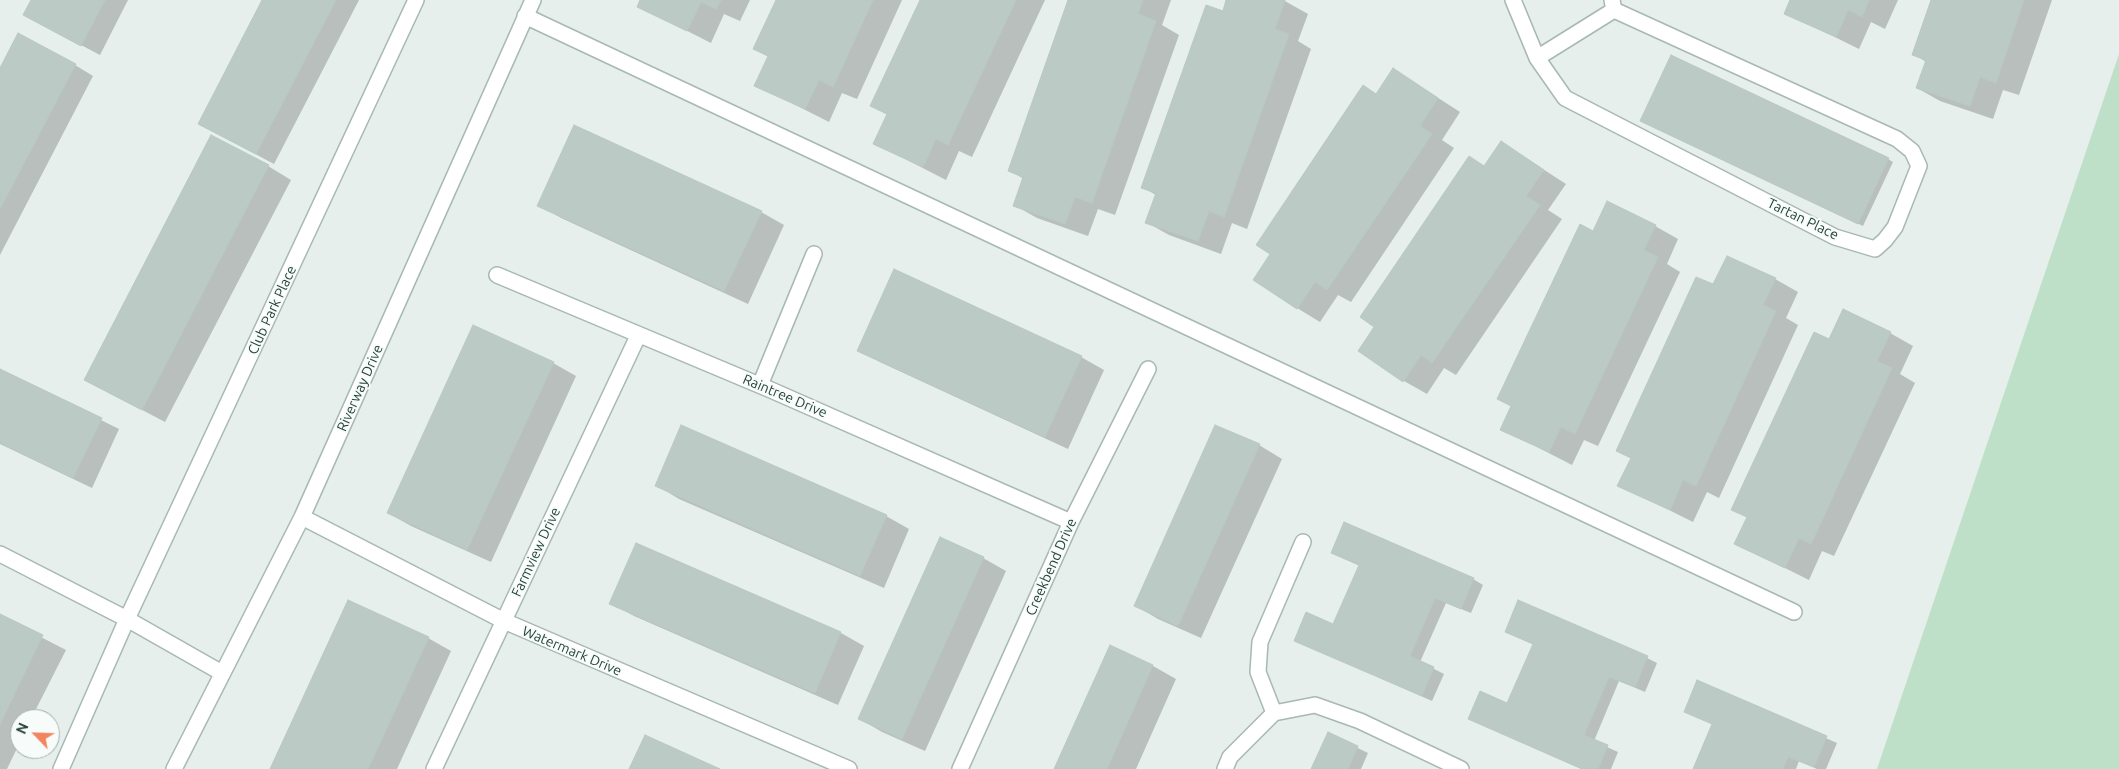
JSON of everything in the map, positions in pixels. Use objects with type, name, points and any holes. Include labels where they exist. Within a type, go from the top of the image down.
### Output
[{"type":"street","name":"Club Park Place","points":[[61,769],[127,619],[416,0]]},
{"type":"street","name":"Riverway Drive","points":[[174,769],[302,517],[533,0]]},
{"type":"street","name":"Tartan Place","points":[[1513,0],[1537,58],[1565,98],[1835,237],[1874,249],[1885,240],[1895,227],[1919,166],[1912,151],[1897,140],[1613,5]]},
{"type":"street","points":[[1537,58],[1613,5]]},
{"type":"street","points":[[525,16],[1794,612]]},
{"type":"street","points":[[760,385],[814,254]]},
{"type":"street","name":"Raintree Drive","points":[[497,275],[638,336],[760,385],[1071,522]]},
{"type":"street","name":"Farmview Drive","points":[[434,769],[638,336]]},
{"type":"street","name":"Creekbend Drive","points":[[960,769],[1071,522],[1148,369]]},
{"type":"street","name":"Watermark Drive","points":[[302,517],[504,621],[849,769]]},
{"type":"street","points":[[1274,712],[1258,672],[1260,642],[1303,542]]},
{"type":"street","points":[[0,554],[127,619],[222,673]]},
{"type":"street","points":[[1225,769],[1230,757],[1274,712],[1315,705],[1360,721],[1461,769]]},
{"type":"green space","points":[[2119,54],[2119,769],[1877,769]]},
{"type":"building","points":[[31,0],[105,0],[81,46],[23,15]]},
{"type":"building","points":[[262,0],[336,0],[256,154],[198,124]]},
{"type":"building","points":[[640,0],[721,0],[716,9],[701,2],[687,31],[637,7]]},
{"type":"building","points":[[776,0],[873,0],[833,87],[819,80],[805,109],[754,86],[768,56],[753,49]]},
{"type":"building","points":[[920,0],[1016,0],[948,145],[936,139],[923,167],[873,144],[887,114],[870,106]]},
{"type":"building","points":[[1068,0],[1143,0],[1138,14],[1156,21],[1092,203],[1075,197],[1065,224],[1013,206],[1023,177],[1008,171]]},
{"type":"building","points":[[1226,0],[1285,0],[1275,29],[1289,34],[1224,217],[1209,211],[1198,241],[1145,223],[1156,193],[1141,188],[1206,5],[1223,11]]},
{"type":"building","points":[[1790,0],[1869,0],[1862,17],[1848,10],[1836,37],[1784,14]]},
{"type":"building","points":[[1931,0],[2024,0],[1996,83],[1980,77],[1970,106],[1916,88],[1926,60],[1912,55]]},
{"type":"building","points":[[18,33],[76,64],[0,209],[0,68]]},
{"type":"building","points":[[1671,55],[1889,158],[1858,224],[1640,121]]},
{"type":"building","points":[[1393,68],[1438,98],[1420,126],[1432,134],[1327,290],[1315,282],[1297,309],[1253,280],[1270,254],[1256,245],[1363,85],[1376,94]]},
{"type":"building","points":[[574,125],[762,211],[724,291],[537,206]]},
{"type":"building","points":[[211,135],[269,165],[142,410],[84,380]]},
{"type":"building","points":[[1501,141],[1544,170],[1526,196],[1540,205],[1432,363],[1421,355],[1403,382],[1358,351],[1374,327],[1360,317],[1469,156],[1484,166]]},
{"type":"building","points":[[1607,201],[1656,225],[1644,250],[1658,257],[1575,434],[1561,427],[1549,452],[1500,430],[1511,406],[1497,399],[1580,224],[1593,231]]},
{"type":"building","points":[[1727,256],[1776,278],[1763,305],[1776,311],[1696,486],[1683,480],[1670,510],[1617,486],[1631,458],[1616,451],[1696,277],[1713,284]]},
{"type":"building","points":[[894,269],[1082,356],[1045,437],[857,351]]},
{"type":"building","points":[[1843,309],[1891,332],[1877,361],[1892,368],[1811,544],[1799,538],[1785,568],[1734,544],[1747,517],[1731,510],[1814,332],[1829,339]]},
{"type":"building","points":[[473,325],[554,362],[467,550],[387,513]]},
{"type":"building","points":[[0,369],[102,418],[73,478],[0,443]]},
{"type":"building","points":[[681,425],[887,515],[860,576],[655,486]]},
{"type":"building","points":[[1215,425],[1260,444],[1178,626],[1134,606]]},
{"type":"building","points":[[1344,522],[1474,578],[1461,609],[1435,598],[1410,656],[1434,667],[1422,696],[1294,641],[1306,612],[1333,624],[1359,565],[1331,553]]},
{"type":"building","points":[[940,537],[984,557],[902,739],[858,719]]},
{"type":"building","points":[[636,543],[841,632],[815,693],[609,604]]},
{"type":"building","points":[[348,600],[429,637],[368,769],[270,769]]},
{"type":"building","points":[[1518,600],[1648,656],[1635,687],[1609,677],[1584,735],[1608,745],[1598,769],[1582,769],[1468,719],[1480,691],[1507,703],[1533,644],[1505,632]]},
{"type":"building","points":[[0,614],[43,635],[0,724]]},
{"type":"building","points":[[1110,645],[1153,665],[1107,769],[1054,769]]},
{"type":"building","points":[[1697,680],[1827,736],[1814,767],[1788,757],[1783,769],[1693,769],[1712,724],[1684,712]]},
{"type":"building","points":[[1328,732],[1358,746],[1348,769],[1311,769]]},
{"type":"building","points":[[645,735],[720,769],[629,769]]}]
